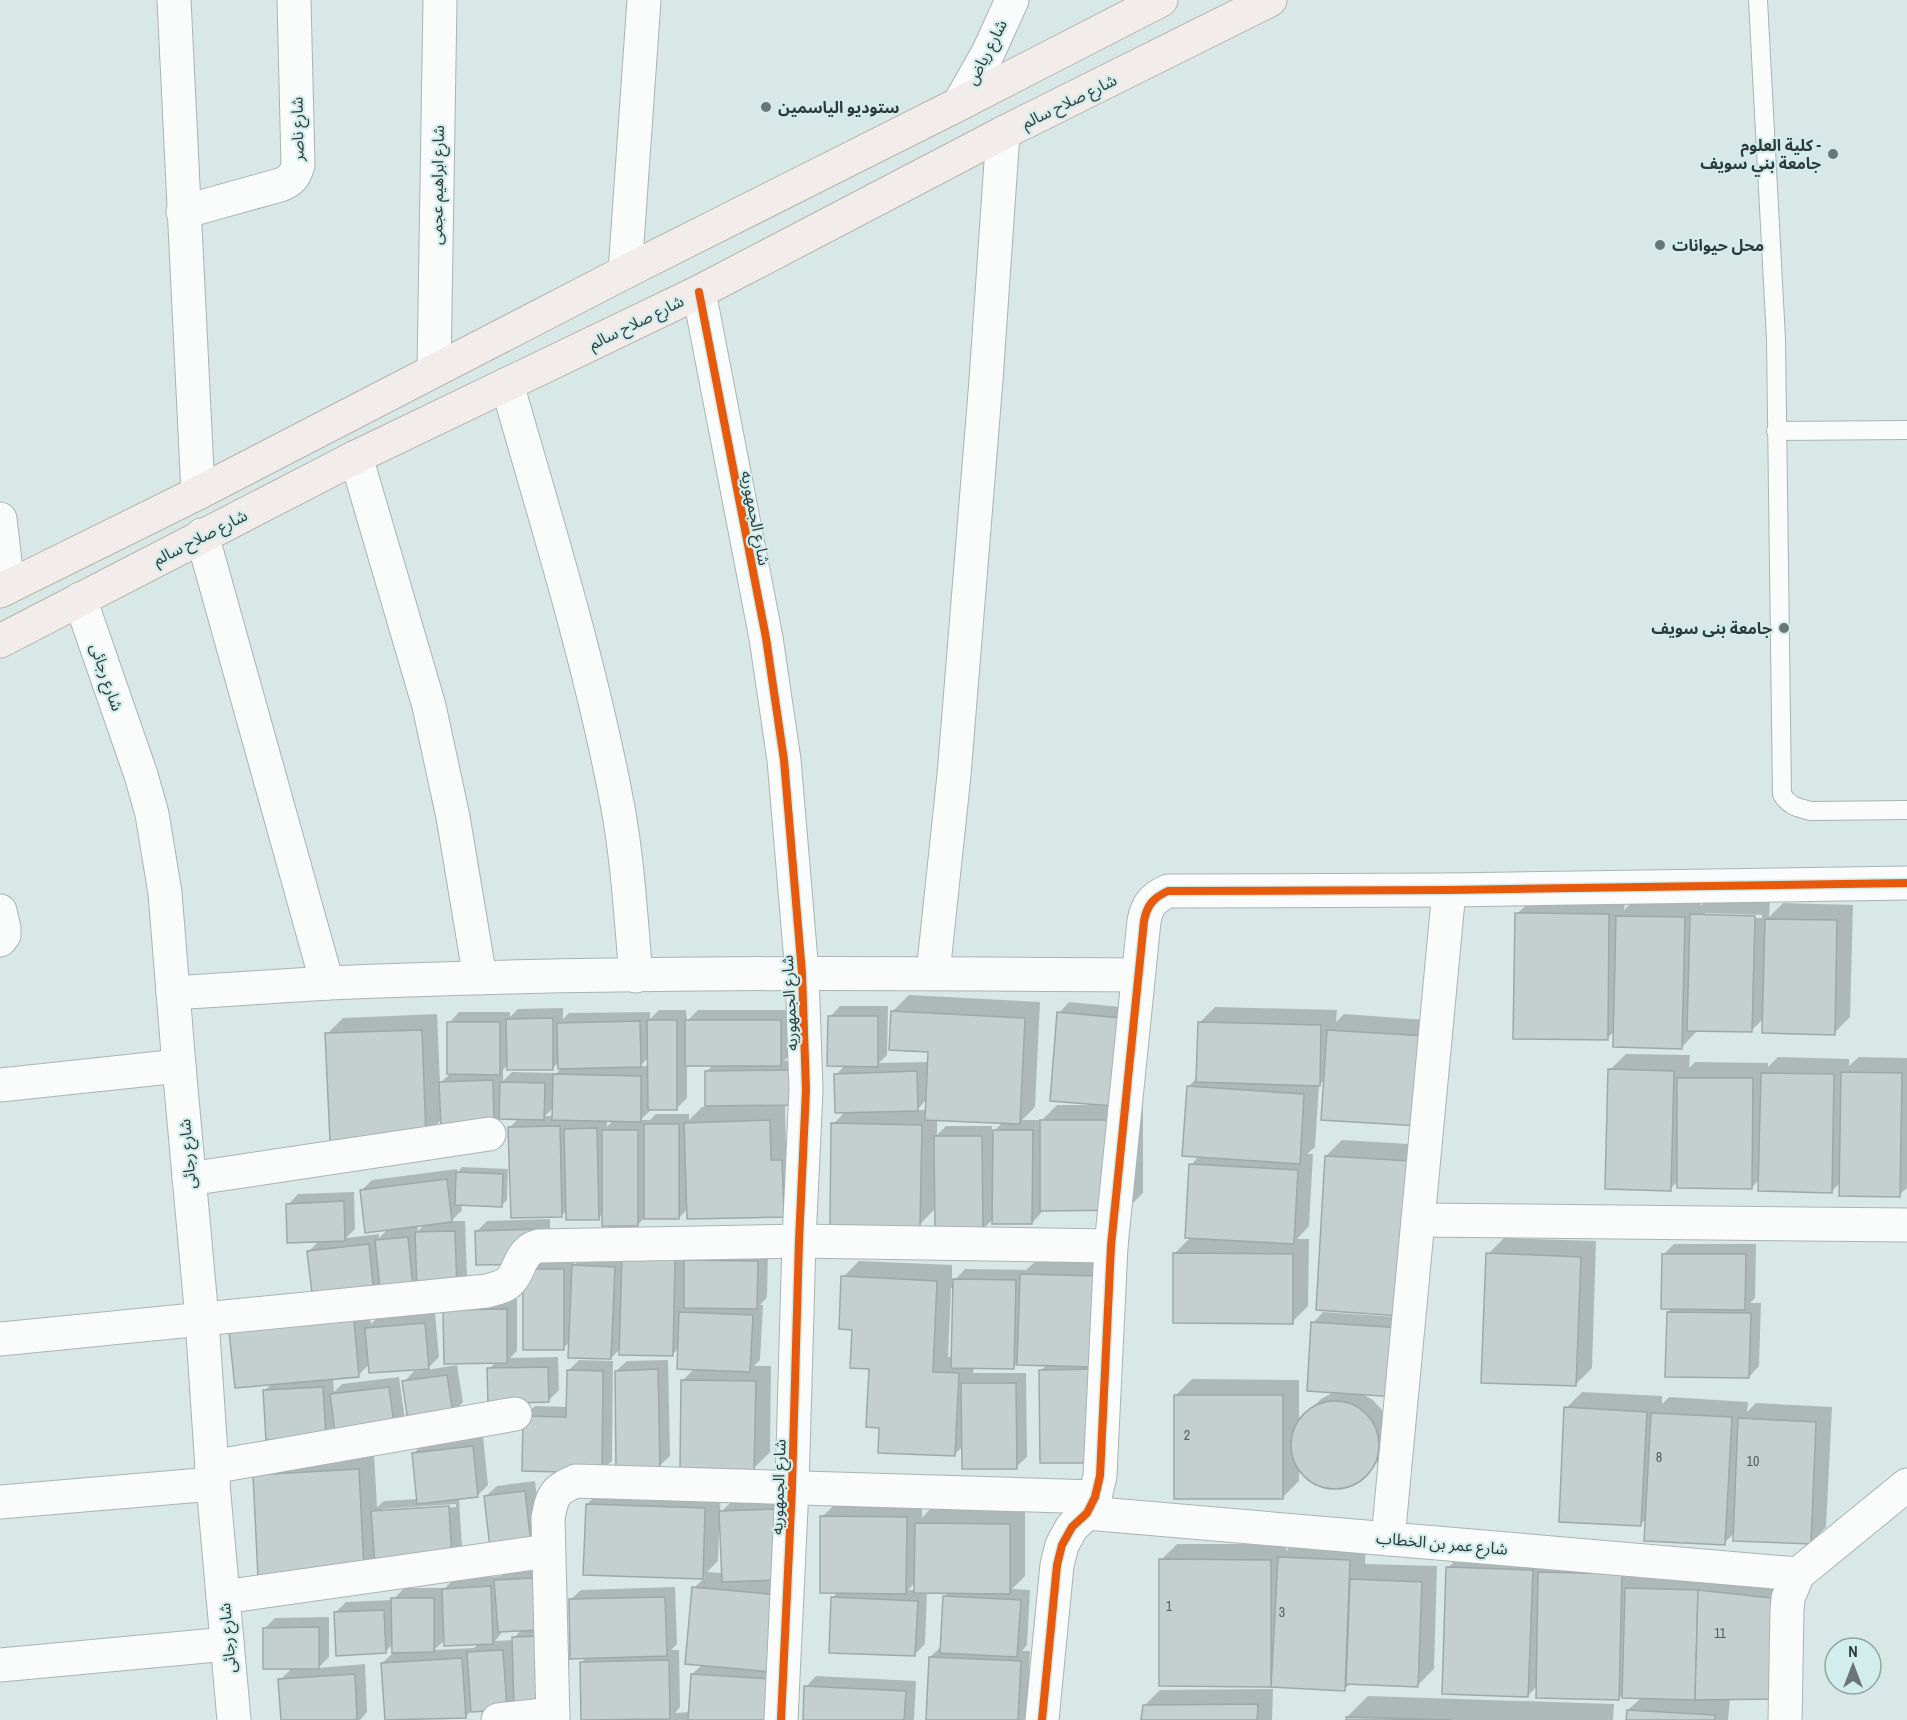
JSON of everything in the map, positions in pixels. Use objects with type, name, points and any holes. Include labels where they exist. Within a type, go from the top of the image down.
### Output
[{"type":"main road","points":[[4,589],[198,493],[625,272],[1161,0]]},
{"type":"main road","name":"شارع صلاح سالم","points":[[0,641],[356,457],[699,292],[1003,133],[1270,0]]},
{"type":"street","points":[[174,0],[198,493]]},
{"type":"street","name":"شارع ناصر","points":[[183,212],[280,185],[289,182],[296,175],[298,165],[294,0]]},
{"type":"street","name":"شارع ابراهيم عجمى","points":[[434,370],[440,0]]},
{"type":"street","points":[[625,272],[644,0]]},
{"type":"street","name":"شارع رياض","points":[[959,104],[988,53],[1012,0]]},
{"type":"street","points":[[933,973],[954,776],[986,380],[1003,133]]},
{"type":"street","name":"شارع الجمهوريه","points":[[699,292],[771,671],[784,760],[802,973],[806,1090],[781,1720]]},
{"type":"street","points":[[507,384],[583,651],[618,808],[636,976]]},
{"type":"street","points":[[356,457],[429,706],[453,817],[480,978]]},
{"type":"street","points":[[0,519],[4,589]]},
{"type":"street","points":[[202,535],[327,983]]},
{"type":"street","name":"شارع رجائى","points":[[80,599],[152,813],[165,893],[234,1720]]},
{"type":"street","points":[[1042,1720],[1057,1565],[1062,1545],[1072,1527],[1091,1505],[1100,1476],[1111,1246],[1146,908],[1155,897],[1168,891],[1449,890],[1907,883]]},
{"type":"street","points":[[1388,1539],[1449,890]]},
{"type":"street","points":[[0,911],[4,928],[4,935],[0,940]]},
{"type":"street","points":[[173,993],[327,983],[480,978],[802,973],[1138,975]]},
{"type":"street","points":[[0,1084],[179,1066]]},
{"type":"street","points":[[189,1179],[489,1134]]},
{"type":"street","points":[[1418,1220],[1907,1225]]},
{"type":"street","points":[[0,1339],[487,1291],[510,1281],[525,1253],[538,1246],[799,1241],[1111,1246]]},
{"type":"street","points":[[0,1502],[212,1476],[515,1414]]},
{"type":"street","name":"شارع عمر بن الخطاب","points":[[549,1551],[548,1518],[551,1500],[562,1487],[576,1481],[792,1487],[1091,1505],[1388,1539],[1798,1574]]},
{"type":"street","points":[[1785,1720],[1788,1598],[1798,1574],[1907,1485]]},
{"type":"street","points":[[223,1597],[549,1551],[553,1717],[498,1720]]},
{"type":"street","points":[[0,1665],[227,1644]]},
{"type":"lane","points":[[1758,0],[1776,339],[1782,794],[1786,801],[1797,808],[1811,811],[1907,810]]},
{"type":"lane","points":[[1776,431],[1907,430]]},
{"type":"building","points":[[1515,913],[1609,914],[1608,1040],[1513,1039]]},
{"type":"building","points":[[1690,914],[1755,916],[1752,1032],[1687,1031]]},
{"type":"building","points":[[1616,916],[1685,917],[1682,1049],[1613,1047]]},
{"type":"building","points":[[1765,919],[1837,920],[1835,1035],[1762,1033]]},
{"type":"building","points":[[891,1011],[1025,1018],[1020,1124],[925,1120],[928,1052],[889,1050]]},
{"type":"building","points":[[1057,1012],[1121,1018],[1113,1106],[1050,1101]]},
{"type":"building","points":[[828,1016],[878,1016],[878,1067],[827,1066]]},
{"type":"building","points":[[553,1018],[553,1070],[507,1070],[506,1019]]},
{"type":"building","points":[[647,1020],[677,1020],[677,1110],[648,1110]]},
{"type":"building","points":[[685,1020],[781,1020],[781,1066],[685,1066]]},
{"type":"building","points":[[640,1021],[641,1067],[558,1069],[557,1023]]},
{"type":"building","points":[[447,1022],[500,1022],[500,1075],[447,1074]]},
{"type":"building","points":[[1198,1022],[1321,1025],[1320,1086],[1196,1082]]},
{"type":"building","points":[[422,1030],[426,1137],[330,1141],[325,1033]]},
{"type":"building","points":[[1327,1030],[1426,1036],[1420,1126],[1321,1120]]},
{"type":"building","points":[[1608,1069],[1674,1071],[1671,1191],[1605,1189]]},
{"type":"building","points":[[797,1070],[797,1105],[705,1106],[705,1071]]},
{"type":"building","points":[[917,1071],[918,1111],[835,1113],[834,1074]]},
{"type":"building","points":[[1841,1072],[1902,1073],[1900,1197],[1839,1196]]},
{"type":"building","points":[[1761,1073],[1834,1074],[1832,1193],[1758,1191]]},
{"type":"building","points":[[553,1074],[641,1076],[641,1122],[552,1120]]},
{"type":"building","points":[[1677,1078],[1753,1078],[1752,1189],[1677,1188]]},
{"type":"building","points":[[493,1080],[494,1126],[441,1128],[439,1082]]},
{"type":"building","points":[[500,1082],[545,1083],[544,1120],[499,1119]]},
{"type":"building","points":[[1187,1086],[1304,1094],[1300,1164],[1182,1156]]},
{"type":"building","points":[[770,1120],[771,1160],[782,1160],[784,1217],[687,1219],[684,1123]]},
{"type":"building","points":[[1040,1120],[1128,1120],[1128,1210],[1040,1211]]},
{"type":"building","points":[[831,1123],[922,1125],[920,1227],[830,1225]]},
{"type":"building","points":[[644,1124],[679,1124],[679,1219],[644,1219]]},
{"type":"building","points":[[560,1126],[562,1217],[511,1218],[508,1127]]},
{"type":"building","points":[[597,1128],[599,1220],[566,1220],[564,1129]]},
{"type":"building","points":[[602,1130],[638,1130],[638,1226],[602,1226]]},
{"type":"building","points":[[993,1130],[1033,1130],[1032,1224],[992,1224]]},
{"type":"building","points":[[934,1136],[982,1136],[983,1231],[935,1231]]},
{"type":"building","points":[[1325,1156],[1411,1161],[1401,1316],[1316,1310]]},
{"type":"building","points":[[1189,1164],[1298,1170],[1294,1244],[1185,1238]]},
{"type":"building","points":[[456,1172],[503,1174],[502,1207],[455,1205]]},
{"type":"building","points":[[447,1179],[452,1222],[365,1233],[360,1190]]},
{"type":"building","points":[[344,1201],[345,1241],[287,1243],[286,1204]]},
{"type":"building","points":[[540,1229],[540,1264],[476,1265],[475,1231]]},
{"type":"building","points":[[455,1231],[457,1288],[417,1290],[415,1232]]},
{"type":"building","points":[[408,1237],[413,1287],[380,1290],[375,1240]]},
{"type":"building","points":[[369,1244],[374,1295],[313,1302],[307,1251]]},
{"type":"building","points":[[1173,1253],[1293,1254],[1293,1324],[1173,1323]]},
{"type":"building","points":[[1486,1253],[1581,1257],[1576,1386],[1481,1383]]},
{"type":"building","points":[[1662,1254],[1746,1254],[1745,1310],[1661,1309]]},
{"type":"building","points":[[622,1257],[675,1258],[673,1356],[619,1355]]},
{"type":"building","points":[[684,1260],[758,1261],[757,1309],[684,1308]]},
{"type":"building","points":[[572,1265],[615,1267],[611,1359],[568,1358]]},
{"type":"building","points":[[523,1269],[564,1269],[564,1350],[523,1350]]},
{"type":"building","points":[[1020,1274],[1096,1276],[1094,1367],[1017,1365]]},
{"type":"building","points":[[841,1276],[937,1281],[933,1372],[959,1373],[955,1456],[878,1453],[879,1428],[866,1427],[869,1369],[850,1368],[852,1330],[839,1329]]},
{"type":"building","points":[[953,1279],[1016,1280],[1014,1369],[951,1368]]},
{"type":"building","points":[[507,1309],[507,1363],[444,1364],[443,1310]]},
{"type":"building","points":[[679,1312],[753,1315],[750,1372],[677,1369]]},
{"type":"building","points":[[1667,1312],[1751,1313],[1749,1378],[1665,1377]]},
{"type":"building","points":[[354,1320],[359,1377],[235,1388],[229,1331]]},
{"type":"building","points":[[1311,1322],[1402,1328],[1397,1397],[1307,1391]]},
{"type":"building","points":[[425,1323],[429,1369],[369,1373],[365,1328]]},
{"type":"building","points":[[548,1367],[549,1402],[488,1404],[487,1368]]},
{"type":"building","points":[[658,1369],[660,1468],[616,1468],[615,1371]]},
{"type":"building","points":[[1102,1369],[1103,1463],[1040,1463],[1039,1370]]},
{"type":"building","points":[[567,1370],[603,1371],[602,1473],[522,1471],[523,1416],[566,1417]]},
{"type":"building","points":[[447,1375],[453,1414],[408,1421],[402,1381]]},
{"type":"building","points":[[681,1380],[756,1381],[754,1470],[680,1468]]},
{"type":"building","points":[[961,1383],[1016,1383],[1017,1469],[962,1469]]},
{"type":"building","points":[[323,1387],[326,1438],[266,1440],[263,1390]]},
{"type":"building","points":[[389,1387],[395,1432],[336,1440],[330,1394]]},
{"type":"building","points":[[1174,1395],[1283,1395],[1283,1499],[1174,1499]]},
{"type":"building","points":[[1335,1401],[1352,1404],[1366,1414],[1376,1428],[1379,1445],[1376,1462],[1366,1476],[1352,1486],[1335,1489],[1318,1486],[1304,1476],[1294,1462],[1291,1445],[1294,1428],[1304,1414],[1318,1404]]},
{"type":"building","points":[[1564,1407],[1647,1412],[1641,1526],[1559,1522]]},
{"type":"building","points":[[1651,1413],[1732,1417],[1725,1545],[1644,1541]]},
{"type":"building","points":[[1738,1418],[1816,1422],[1811,1544],[1733,1541]]},
{"type":"building","points":[[473,1446],[478,1497],[417,1504],[412,1453]]},
{"type":"building","points":[[359,1469],[364,1571],[258,1577],[253,1475]]},
{"type":"building","points":[[525,1491],[531,1544],[490,1548],[484,1496]]},
{"type":"building","points":[[586,1504],[705,1508],[703,1579],[583,1575]]},
{"type":"building","points":[[449,1506],[452,1560],[375,1565],[371,1511]]},
{"type":"building","points":[[776,1509],[779,1580],[722,1582],[719,1511]]},
{"type":"building","points":[[820,1516],[907,1517],[906,1594],[820,1593]]},
{"type":"building","points":[[915,1523],[1010,1524],[1010,1594],[914,1593]]},
{"type":"building","points":[[1278,1557],[1350,1560],[1345,1691],[1271,1687]]},
{"type":"building","points":[[1159,1559],[1271,1560],[1271,1687],[1159,1686]]},
{"type":"building","points":[[1446,1567],[1533,1570],[1528,1697],[1442,1694]]},
{"type":"building","points":[[1538,1572],[1622,1574],[1619,1700],[1536,1698]]},
{"type":"building","points":[[536,1578],[539,1630],[498,1632],[494,1580]]},
{"type":"building","points":[[1350,1579],[1422,1582],[1418,1687],[1346,1684]]},
{"type":"building","points":[[491,1586],[493,1644],[444,1646],[442,1589]]},
{"type":"building","points":[[692,1587],[779,1595],[771,1672],[685,1664]]},
{"type":"building","points":[[1625,1588],[1698,1590],[1695,1700],[1622,1698]]},
{"type":"building","points":[[1698,1590],[1780,1599],[1776,1699],[1695,1700]]},
{"type":"building","points":[[943,1596],[1021,1600],[1017,1657],[940,1653]]},
{"type":"building","points":[[665,1597],[667,1656],[570,1659],[569,1599]]},
{"type":"building","points":[[831,1597],[918,1601],[915,1656],[829,1653]]},
{"type":"building","points":[[391,1598],[434,1598],[434,1652],[392,1653]]},
{"type":"building","points":[[384,1610],[386,1653],[336,1656],[334,1612]]},
{"type":"building","points":[[319,1627],[319,1669],[263,1669],[263,1628]]},
{"type":"building","points":[[543,1636],[545,1709],[514,1709],[512,1637]]},
{"type":"building","points":[[503,1650],[507,1710],[471,1712],[467,1652]]},
{"type":"building","points":[[929,1657],[1021,1661],[1018,1720],[926,1720]]},
{"type":"building","points":[[462,1658],[466,1718],[385,1720],[381,1663]]},
{"type":"building","points":[[669,1660],[670,1719],[581,1720],[580,1662]]},
{"type":"building","points":[[355,1674],[357,1720],[281,1720],[278,1679]]},
{"type":"building","points":[[691,1674],[772,1679],[770,1720],[688,1720]]},
{"type":"building","points":[[804,1686],[906,1691],[904,1720],[803,1720]]},
{"type":"building","points":[[1258,1704],[1257,1720],[1141,1720],[1143,1705]]},
{"type":"building","points":[[1627,1710],[1715,1715],[1715,1720],[1626,1720]]},
{"type":"building","points":[[1346,1717],[1452,1720],[1346,1720]]},
{"type":"cycle path","points":[[699,292],[766,638],[784,760],[802,973],[806,1090],[781,1720]]},
{"type":"cycle path","points":[[1042,1720],[1057,1565],[1062,1545],[1072,1527],[1087,1513],[1095,1497],[1100,1476],[1111,1246],[1144,921],[1149,906],[1158,896],[1168,891],[1449,890],[1907,883]]},
{"type":"place","name":"ستوديو الياسمين","points":[[766,107]]},
{"type":"place","name":"كلية العلوم - جامعة بني سويف","points":[[1833,154]]},
{"type":"place","name":"محل حيوانات","points":[[1660,245]]},
{"type":"place","name":"جامعة بنى سويف","points":[[1784,628]]}]
